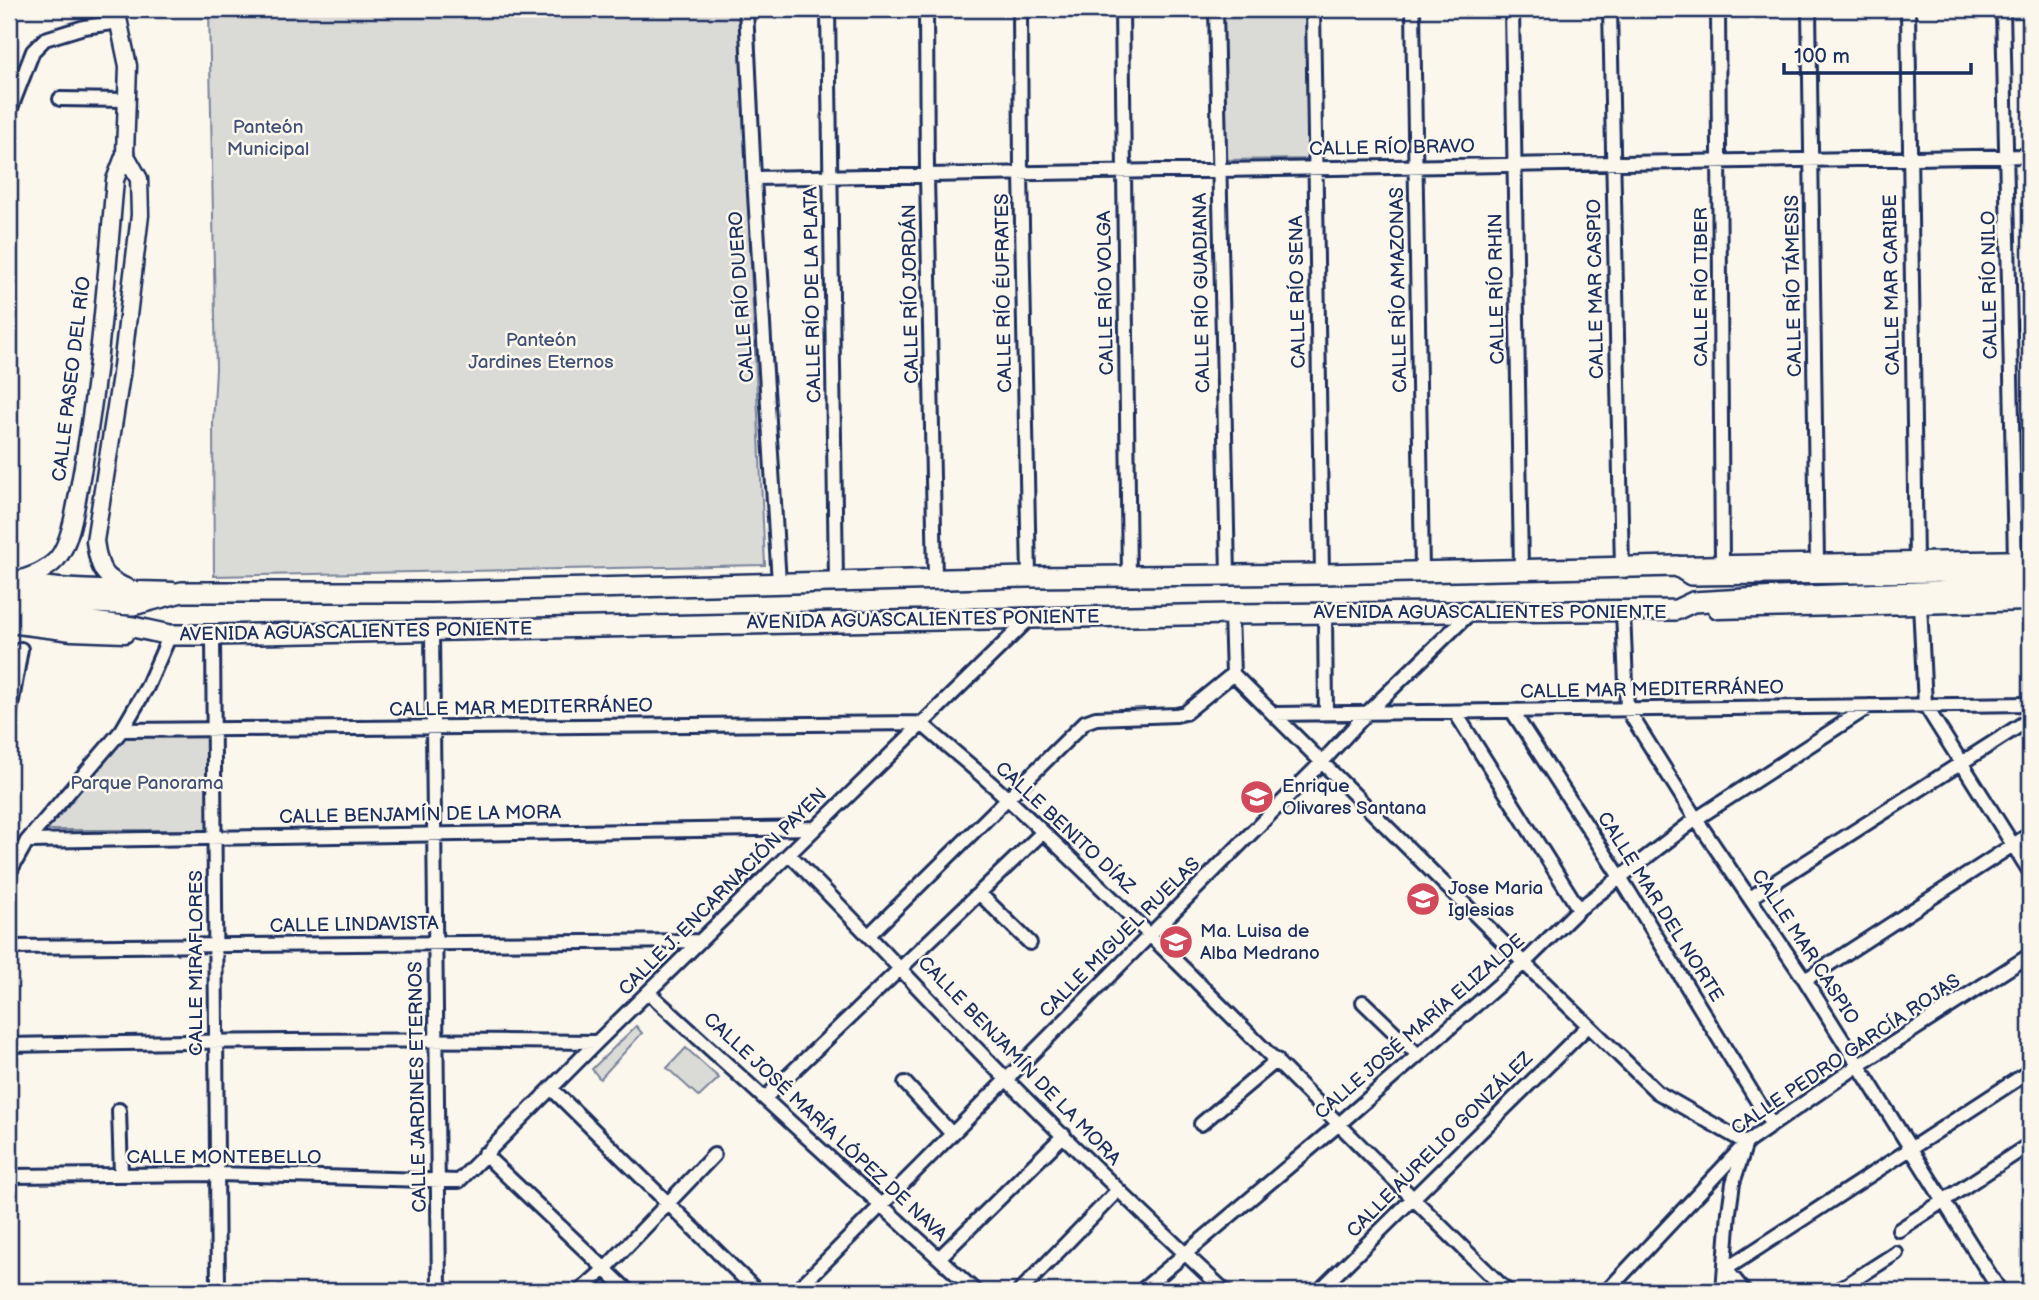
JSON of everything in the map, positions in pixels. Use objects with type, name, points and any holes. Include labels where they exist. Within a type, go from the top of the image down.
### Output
[{"type":"main road","name":"AVENIDA AGUASCALIENTES PONIENTE","points":[[11,585],[84,603],[133,605],[182,592],[432,592],[836,581],[1916,561],[2025,564]]},
{"type":"main road","name":"AVENIDA AGUASCALIENTES PONIENTE","points":[[1677,566],[1691,575],[2025,564]]},
{"type":"main road","name":"AVENIDA AGUASCALIENTES PONIENTE","points":[[1676,610],[1693,602],[2030,588]]},
{"type":"main road","name":"AVENIDA AGUASCALIENTES PONIENTE","points":[[9,612],[133,627],[170,635],[213,635],[1231,614],[1623,611],[2030,601]]},
{"type":"street","name":"CALLE RÍO DUERO","points":[[746,9],[779,583]]},
{"type":"street","name":"CALLE RÍO DE LA PLATA","points":[[828,9],[836,581]]},
{"type":"street","name":"CALLE RÍO JORDÁN","points":[[926,9],[935,579]]},
{"type":"street","name":"CALLE RÍO ÉUFRATES","points":[[1020,9],[1030,577]]},
{"type":"street","name":"CALLE RÍO VOLGA","points":[[1122,9],[1129,577]]},
{"type":"street","name":"CALLE RÍO GUADIANA","points":[[1216,9],[1228,575]]},
{"type":"street","name":"CALLE RÍO SENA","points":[[1313,9],[1322,574]]},
{"type":"street","name":"CALLE RÍO AMAZONAS","points":[[1413,9],[1422,571]]},
{"type":"street","name":"CALLE RÍO RHIN","points":[[1512,9],[1521,569]]},
{"type":"street","name":"CALLE MAR CASPIO","points":[[1610,9],[1622,568]]},
{"type":"street","name":"CALLE RÍO TIBER","points":[[1718,9],[1722,564]]},
{"type":"street","name":"CALLE RÍO TÁMESIS","points":[[1809,9],[1817,563]]},
{"type":"street","name":"CALLE MAR CARIBE","points":[[1908,9],[1916,561]]},
{"type":"street","name":"CALLE RÍO NILO","points":[[2003,9],[2006,156],[2025,564]]},
{"type":"street","name":"CALLE PASEO DEL RÍO","points":[[11,585],[41,573],[58,558],[67,539],[75,509],[100,358],[115,180],[125,154],[128,66],[117,15]]},
{"type":"street","points":[[9,113],[33,51],[45,39],[117,15]]},
{"type":"street","points":[[60,99],[127,100]]},
{"type":"street","name":"CALLE PASEO DEL RÍO","points":[[125,154],[139,179],[140,215],[121,375],[95,541],[98,562],[111,582],[130,589]]},
{"type":"street","name":"CALLE RÍO BRAVO","points":[[754,178],[2030,156]]},
{"type":"street","name":"AVENIDA AGUASCALIENTES PONIENTE","points":[[11,585],[182,592]]},
{"type":"street","points":[[1920,604],[1925,705],[2030,872]]},
{"type":"street","name":"CALLE MAR CASPIO","points":[[1623,611],[1627,709],[1696,819],[1805,980],[2000,1291]]},
{"type":"street","name":"CALLE MIGUEL RUELAS","points":[[796,1291],[1323,761],[1367,713],[1471,612]]},
{"type":"street","points":[[1231,614],[1233,674],[1657,1092],[1746,1143],[1732,1193],[1723,1291]]},
{"type":"street","points":[[1325,614],[1326,713]]},
{"type":"street","name":"CALLE J. ENCARNACIÓN PAYEN","points":[[438,1180],[459,1181],[814,828],[1030,618]]},
{"type":"street","name":"AVENIDA AGUASCALIENTES PONIENTE","points":[[9,624],[72,632],[170,635]]},
{"type":"street","name":"CALLE JARDINES ETERNOS","points":[[432,631],[439,1291]]},
{"type":"street","points":[[9,873],[27,841],[122,730],[148,687],[170,635]]},
{"type":"street","name":"CALLE MIRAFLORES","points":[[213,635],[218,1291]]},
{"type":"street","points":[[9,718],[21,649]]},
{"type":"street","points":[[869,935],[1085,722],[1096,718],[1176,716],[1185,713],[1233,674]]},
{"type":"street","name":"CALLE MAR MEDITERRÁNEO","points":[[1275,714],[2030,704]]},
{"type":"street","name":"CALLE JOSÉ MARÍA ELIZALDE","points":[[1141,1291],[1524,963],[1579,909],[1696,819],[1870,706]]},
{"type":"street","name":"CALLE MAR DEL NORTE","points":[[1512,711],[1620,877],[1772,1125]]},
{"type":"street","points":[[1455,712],[1579,909]]},
{"type":"street","points":[[1750,898],[2030,719]]},
{"type":"street","name":"CALLE MAR MEDITERRÁNEO","points":[[122,730],[921,723]]},
{"type":"street","name":"CALLE BENITO DÍAZ","points":[[921,723],[1007,798],[1150,935],[1507,1291]]},
{"type":"street","name":"CALLE BENJAMÍN DE LA MORA","points":[[27,841],[814,828]]},
{"type":"street","points":[[765,1098],[1043,832]]},
{"type":"street","points":[[1805,980],[2030,834]]},
{"type":"street","name":"CALLE BENJAMÍN DE LA MORA","points":[[789,854],[1007,1079],[1118,1190],[1225,1291]]},
{"type":"street","points":[[979,893],[1030,943]]},
{"type":"street","name":"CALLE LINDAVISTA","points":[[9,947],[701,941]]},
{"type":"street","name":"CALLE PEDRO GARCÍA ROJAS","points":[[1606,1291],[1746,1143],[1859,1065],[2030,955]]},
{"type":"street","name":"CALLE JOSÉ MARÍA LÓPEZ DE NAVA","points":[[648,992],[975,1291]]},
{"type":"street","points":[[1363,1002],[1418,1055]]},
{"type":"street","name":"CALLE AURELIO GONZÁLEZ","points":[[1320,1291],[1588,1026]]},
{"type":"street","points":[[9,1045],[216,1041],[597,1042]]},
{"type":"street","points":[[1201,1124],[1277,1060]]},
{"type":"street","points":[[1726,1269],[2030,1071]]},
{"type":"street","points":[[905,1083],[952,1134]]},
{"type":"street","points":[[551,1088],[757,1291]]},
{"type":"street","points":[[119,1110],[121,1175]]},
{"type":"street","points":[[939,1258],[1064,1135]]},
{"type":"street","points":[[1899,1230],[2030,1144]]},
{"type":"street","points":[[484,1154],[628,1291]]},
{"type":"street","points":[[580,1291],[605,1269],[714,1155]]},
{"type":"street","name":"CALLE MONTEBELLO","points":[[9,1177],[217,1174],[438,1180]]},
{"type":"street","points":[[1020,1291],[1118,1190]]},
{"type":"street","points":[[1837,1291],[1896,1253]]},
{"type":"street","points":[[1726,1269],[1744,1291]]},
{"type":"green space","name":"Panteón Jardines Eternos","points":[[209,9],[739,9],[765,565],[214,576],[213,424],[216,369]]},
{"type":"green space","points":[[1222,9],[1307,9],[1311,159],[1224,160]]},
{"type":"green space","name":"Parque Panorama","points":[[125,736],[211,736],[209,830],[44,830]]},
{"type":"green space","points":[[636,1026],[642,1033],[600,1079],[592,1069]]},
{"type":"green space","points":[[686,1048],[719,1078],[699,1097],[667,1068]]},
{"type":"place","name":"Enrique Olivares Santana","points":[[1257,797]]},
{"type":"place","name":"Jose Maria Iglesias","points":[[1423,899]]},
{"type":"place","name":"Ma. Luisa de Alba Medrano","points":[[1176,942]]},
{"type":"park label","name":"Panteón Municipal","points":[[268,138]]}]
